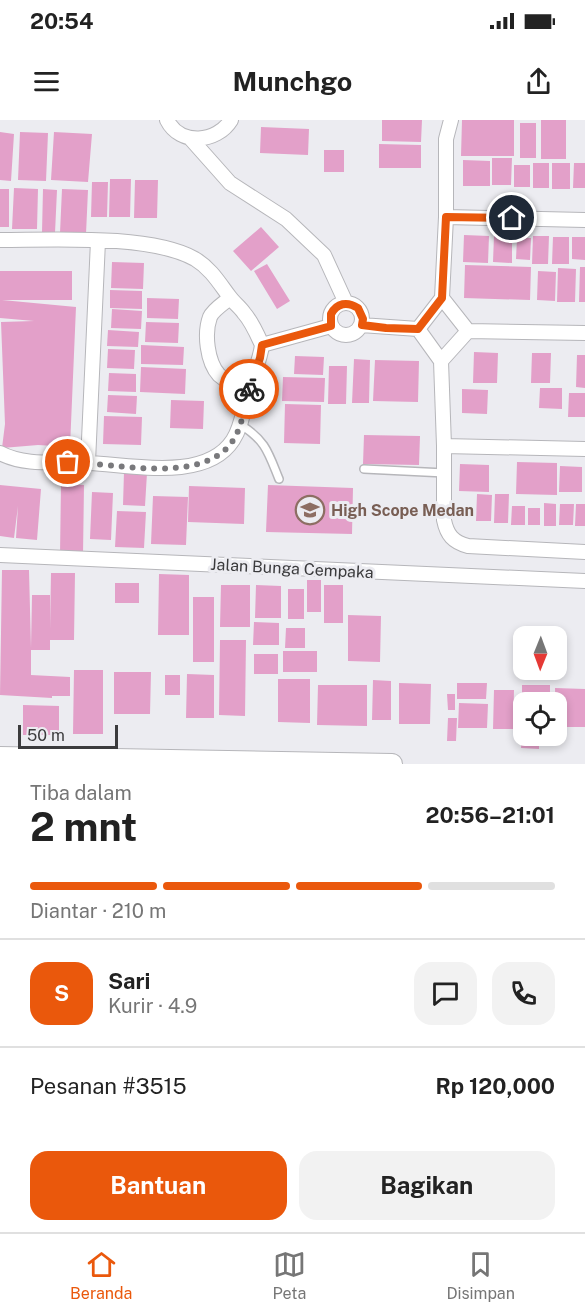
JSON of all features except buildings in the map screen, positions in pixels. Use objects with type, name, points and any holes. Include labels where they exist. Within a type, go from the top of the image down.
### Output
[{"type":"street","points":[[167,120],[178,133],[190,138],[205,139],[219,133],[231,120]]},
{"type":"street","points":[[418,329],[442,298],[446,217],[446,138],[451,120]]},
{"type":"street","points":[[190,138],[230,183],[286,219],[324,255],[346,303],[358,308],[363,319],[362,325],[353,334],[346,336],[331,326],[331,314],[334,308],[346,303]]},
{"type":"street","points":[[446,217],[585,220]]},
{"type":"street","points":[[0,240],[98,241],[160,246],[182,253],[212,272],[230,298],[244,312],[262,345],[260,358],[248,390],[241,425],[231,442],[216,458],[188,466],[162,468],[88,462],[27,461],[0,453]]},
{"type":"street","points":[[88,462],[98,241]]},
{"type":"street","points":[[230,298],[211,315],[207,334],[209,354],[218,374],[232,385],[248,390]]},
{"type":"street","points":[[442,298],[468,331]]},
{"type":"street","points":[[362,325],[418,329]]},
{"type":"street","points":[[262,345],[331,326]]},
{"type":"street","points":[[418,329],[441,362],[446,529],[450,537],[458,543],[483,547],[585,552]]},
{"type":"street","points":[[441,362],[468,331],[585,333]]},
{"type":"street","points":[[444,446],[585,449]]},
{"type":"street","name":"Jalan Bunga Cempaka","points":[[0,555],[585,581]]},
{"type":"street","points":[[0,757],[392,764]]},
{"type":"lane","points":[[241,425],[264,443],[279,479]]},
{"type":"lane","points":[[364,468],[445,473]]},
{"type":"way so far","points":[[68,462],[162,468],[188,466],[216,458],[231,442],[241,425],[249,389]]},
{"type":"place","name":"High Scope Medan","points":[[310,510]]},
{"type":"route","points":[[249,389],[262,345],[331,326],[331,314],[339,304],[352,304],[358,308],[363,319],[362,325],[418,329],[442,298],[446,217],[512,218]]}]
